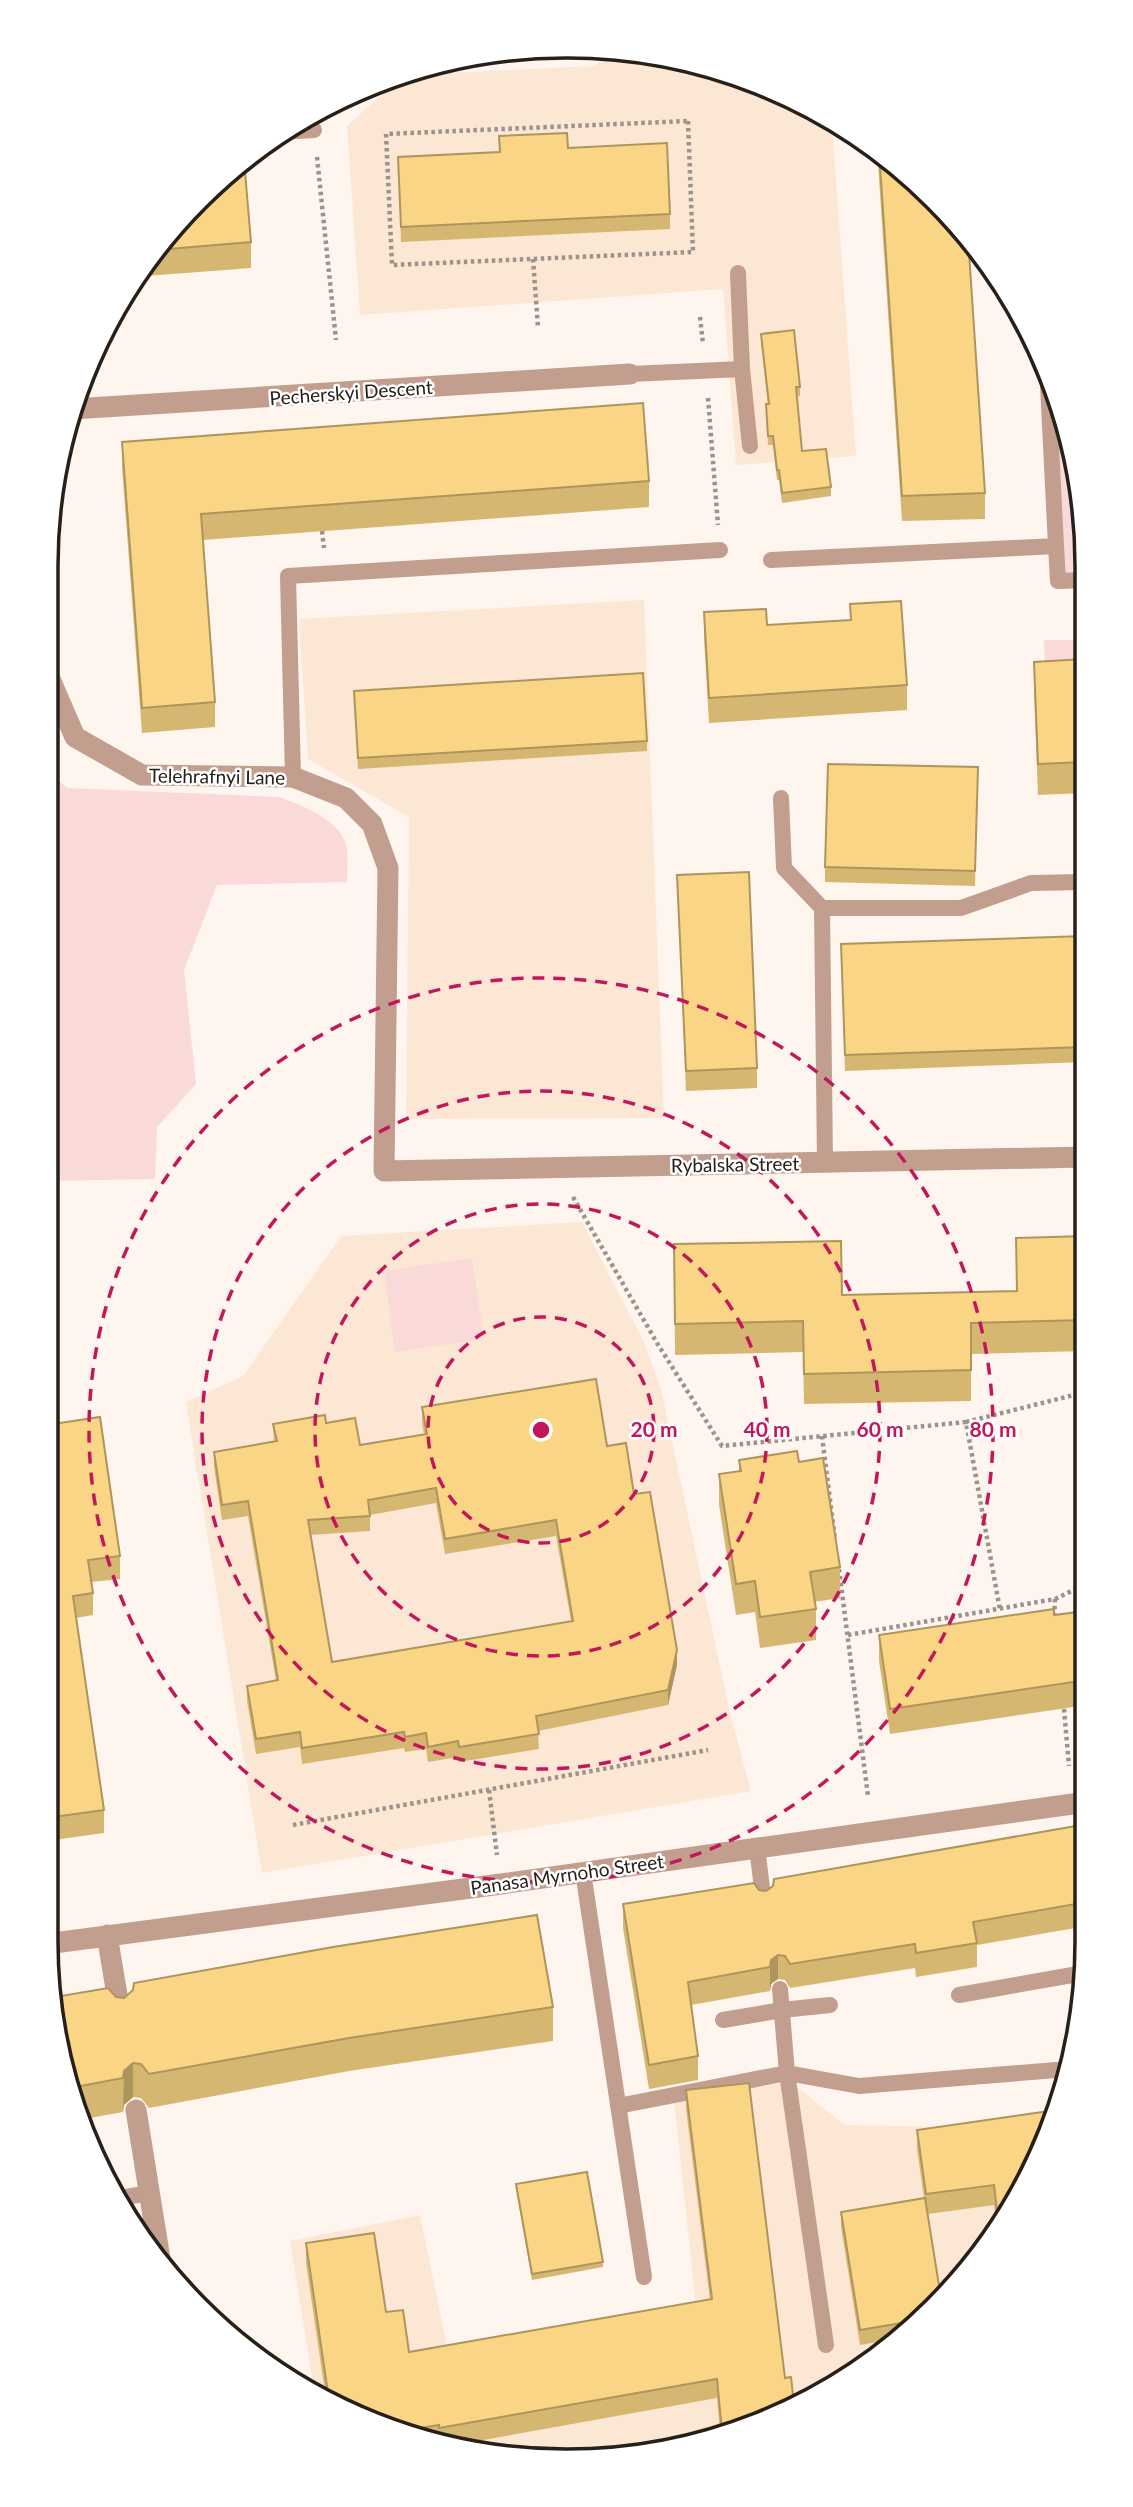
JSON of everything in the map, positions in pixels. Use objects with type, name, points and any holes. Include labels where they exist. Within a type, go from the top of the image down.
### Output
[{"type":"street","name":"Pecherskyi Descent","points":[[83,408],[630,374]]},
{"type":"street","name":"Telehrafnyi Lane","points":[[58,698],[75,737],[142,775],[293,777],[346,798],[372,824],[388,868],[384,1171]]},
{"type":"street","name":"Rybalska Street","points":[[384,1171],[1075,1157]]},
{"type":"street","name":"Panasa Myrnoho Street","points":[[58,1942],[1075,1804]]},
{"type":"street","points":[[107,1935],[121,2020]]},
{"type":"street","points":[[135,2110],[157,2242]]},
{"type":"lane","points":[[304,131],[314,130]]},
{"type":"lane","points":[[738,274],[742,369],[750,446]]},
{"type":"lane","points":[[630,374],[742,369]]},
{"type":"lane","points":[[1049,406],[1058,581],[1075,580]]},
{"type":"lane","points":[[771,560],[1056,546]]},
{"type":"lane","points":[[293,777],[288,576],[720,550]]},
{"type":"lane","points":[[781,798],[783,868],[822,908],[825,1163]]},
{"type":"lane","points":[[822,908],[961,908],[1031,883],[1075,882]]},
{"type":"lane","points":[[757,1847],[764,1905]]},
{"type":"lane","points":[[583,1872],[644,2277]]},
{"type":"lane","points":[[959,1995],[1074,1974]]},
{"type":"lane","points":[[780,1989],[787,2073],[826,2345]]},
{"type":"lane","points":[[723,2020],[830,2005]]},
{"type":"lane","points":[[618,2106],[787,2073],[859,2086],[1058,2070]]},
{"type":"lane","points":[[127,2197],[149,2193]]},
{"type":"path","points":[[329,117],[314,130],[336,340]]},
{"type":"path","points":[[688,121],[693,252],[533,259],[392,265],[386,134],[688,121]]},
{"type":"path","points":[[533,259],[538,327]]},
{"type":"path","points":[[701,317],[704,356]]},
{"type":"path","points":[[707,395],[720,550]]},
{"type":"path","points":[[548,1168],[572,1196],[657,1343],[722,1446],[967,1422],[1075,1395]]},
{"type":"path","points":[[967,1422],[1000,1610]]},
{"type":"path","points":[[822,1436],[836,1542]]},
{"type":"path","points":[[837,1556],[868,1797]]},
{"type":"path","points":[[848,1635],[1055,1599],[1075,1589]]},
{"type":"path","points":[[1054,1623],[1055,1599]]},
{"type":"path","points":[[1064,1709],[1069,1766]]},
{"type":"path","points":[[293,1825],[708,1750]]},
{"type":"path","points":[[489,1790],[497,1852]]},
{"type":"shaded area","points":[[602,59],[633,62],[698,75],[761,96],[833,133],[856,456],[736,465],[723,289],[360,315],[347,126],[385,91],[435,75],[595,66]]},
{"type":"shaded area","points":[[1052,415],[1065,467],[1074,533],[1075,578],[1062,579]]},
{"type":"shaded area","points":[[644,600],[664,1118],[406,1119],[409,817],[308,759],[299,619]]},
{"type":"shaded area","points":[[1044,640],[1075,640],[1075,674],[1045,674]]},
{"type":"shaded area","points":[[58,780],[67,788],[280,797],[321,816],[338,830],[347,849],[347,882],[217,885],[184,970],[196,1084],[157,1127],[155,1179],[58,1181]]},
{"type":"shaded area","points":[[582,1222],[644,1342],[661,1389],[730,1713],[751,1791],[262,1873],[186,1402],[243,1376],[341,1236]]},
{"type":"shaded area","points":[[472,1258],[484,1339],[395,1352],[384,1271]]},
{"type":"shaded area","points":[[791,2082],[845,2125],[1039,2129],[1023,2166],[990,2223],[949,2276],[902,2323],[849,2364],[821,2381],[761,2411],[730,2422],[698,2432],[633,2445],[566,2449],[500,2445],[435,2432],[403,2422],[372,2411],[313,2381],[290,2241],[420,2215],[447,2346],[696,2306],[674,2101]]},
{"type":"building","points":[[567,133],[568,148],[667,143],[670,214],[401,227],[398,157],[500,152],[499,136]]},
{"type":"building","points":[[880,166],[926,207],[969,256],[985,493],[902,496]]},
{"type":"building","points":[[245,173],[251,242],[170,249],[207,207]]},
{"type":"building","points":[[794,330],[800,387],[796,387],[802,451],[826,449],[831,487],[782,493],[773,436],[768,436],[766,404],[769,404],[761,334]]},
{"type":"building","points":[[643,403],[649,481],[201,514],[215,702],[142,708],[122,442]]},
{"type":"building","points":[[901,601],[907,685],[709,698],[704,612],[766,609],[767,625],[851,620],[850,604]]},
{"type":"building","points":[[1075,659],[1075,762],[1038,764],[1034,662]]},
{"type":"building","points":[[643,673],[647,741],[358,758],[354,691]]},
{"type":"building","points":[[828,764],[978,767],[975,871],[825,867]]},
{"type":"building","points":[[749,872],[757,1068],[686,1071],[677,875]]},
{"type":"building","points":[[1075,936],[1075,1047],[845,1055],[841,944]]},
{"type":"building","points":[[1075,1236],[1075,1320],[971,1323],[971,1370],[804,1374],[803,1321],[675,1324],[674,1244],[841,1241],[842,1295],[1017,1291],[1016,1238]]},
{"type":"building","points":[[596,1379],[607,1446],[626,1443],[634,1494],[650,1492],[677,1650],[668,1690],[536,1716],[539,1734],[459,1747],[458,1741],[428,1747],[426,1733],[405,1737],[404,1732],[302,1748],[300,1732],[256,1739],[247,1686],[278,1680],[248,1501],[222,1505],[214,1452],[277,1441],[273,1424],[325,1415],[326,1423],[355,1418],[360,1445],[427,1434],[422,1407]],"holes":[[[436,1488],[445,1539],[556,1520],[573,1621],[332,1662],[308,1520],[370,1516],[368,1500]]]},
{"type":"building","points":[[100,1417],[120,1556],[88,1560],[93,1593],[73,1596],[104,1810],[58,1816],[58,1423]]},
{"type":"building","points":[[797,1451],[799,1462],[823,1458],[840,1567],[810,1572],[816,1609],[760,1617],[755,1581],[736,1584],[719,1474],[741,1471],[739,1460]]},
{"type":"building","points":[[1054,1609],[1054,1615],[1075,1612],[1075,1682],[890,1709],[879,1635]]},
{"type":"building","points":[[1075,1826],[1075,1904],[973,1922],[977,1943],[916,1953],[915,1944],[790,1964],[785,1956],[778,1955],[771,1960],[770,1967],[688,1982],[698,2056],[649,2065],[623,1904],[754,1883],[759,1890],[766,1891],[773,1886],[774,1879]]},
{"type":"building","points":[[537,1915],[553,2007],[349,2038],[149,2074],[141,2064],[133,2063],[124,2071],[123,2078],[79,2086],[61,1996],[108,1988],[116,1997],[124,1998],[133,1990],[134,1983],[333,1947]]},
{"type":"building","points":[[749,2083],[785,2378],[791,2377],[793,2396],[721,2425],[717,2379],[439,2428],[439,2425],[422,2428],[372,2411],[327,2390],[306,2243],[374,2233],[386,2312],[403,2310],[409,2352],[712,2299],[686,2090]]},
{"type":"building","points":[[1045,2112],[1023,2166],[997,2211],[994,2185],[926,2194],[917,2130]]},
{"type":"building","points":[[587,2172],[603,2262],[532,2274],[516,2184]]},
{"type":"building","points":[[925,2198],[939,2286],[902,2323],[860,2330],[841,2212]]}]
